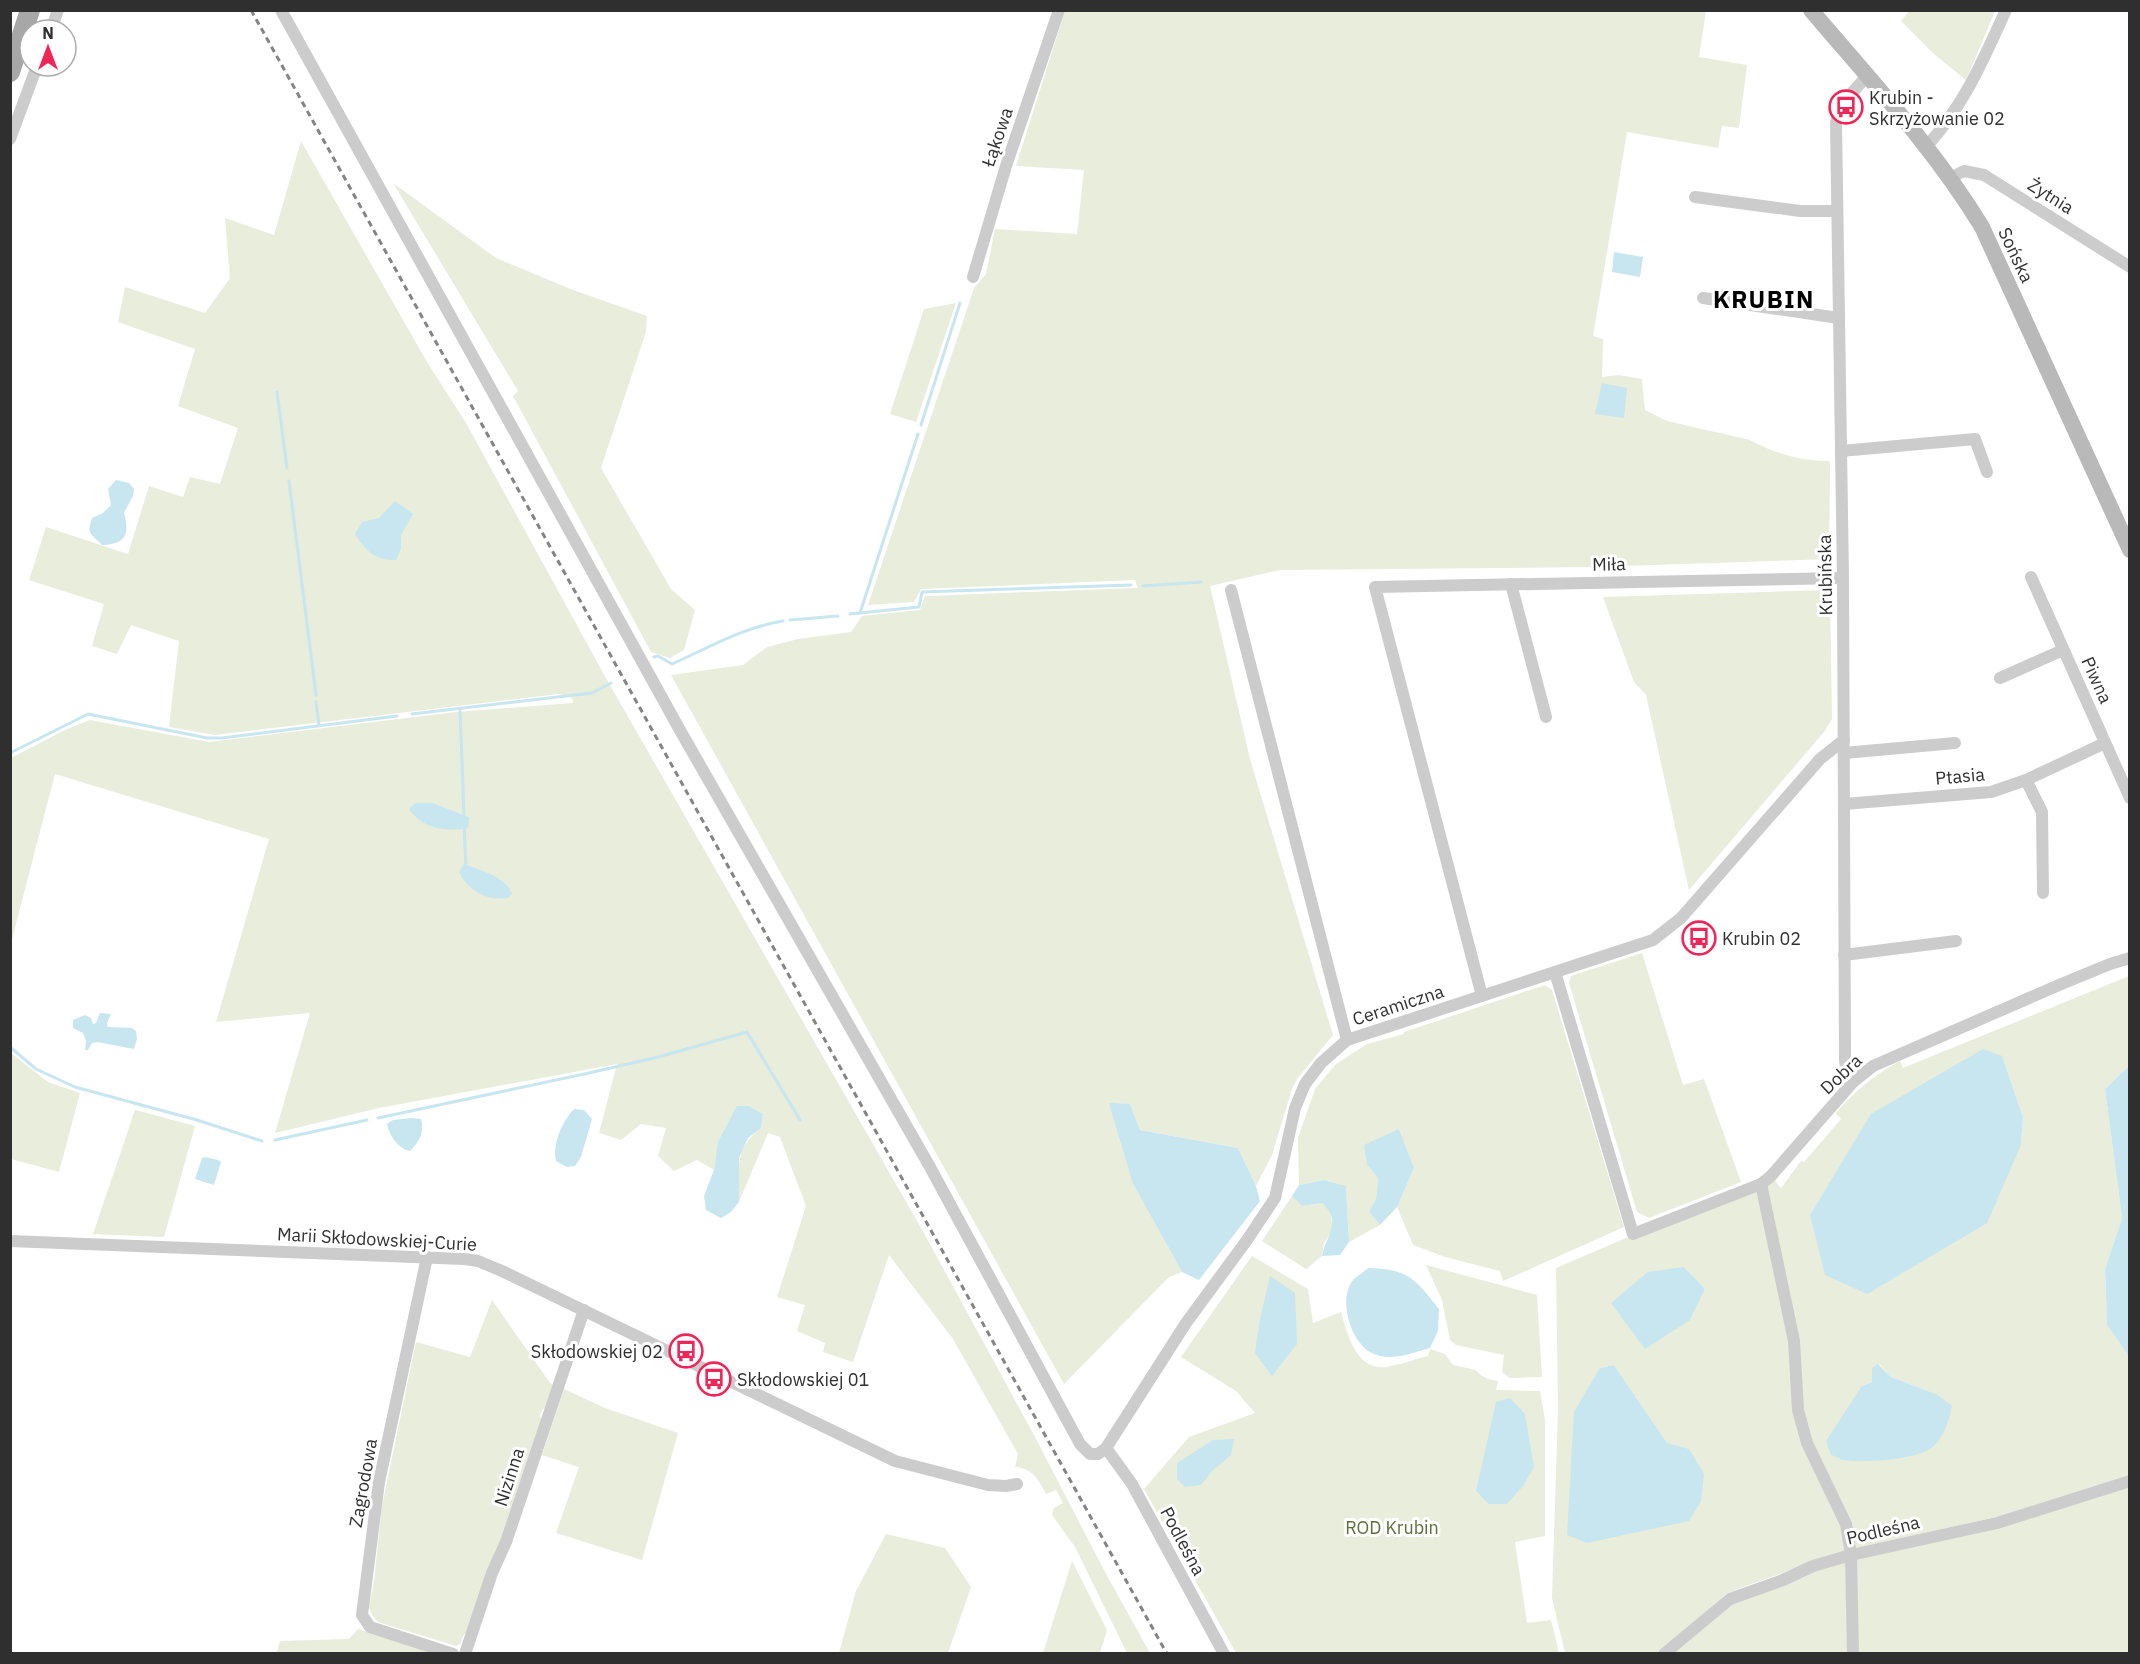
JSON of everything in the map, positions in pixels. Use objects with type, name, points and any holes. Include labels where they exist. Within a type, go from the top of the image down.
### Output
[{"type":"main road","points":[[10,72],[30,10]]},
{"type":"street","points":[[281,10],[681,732],[930,1167],[1080,1444],[1093,1455],[1106,1448]]},
{"type":"street","name":"Łąkowa","points":[[973,277],[1003,176],[1059,10]]},
{"type":"street","name":"Sońska","points":[[1811,10],[1927,146],[1982,227],[2130,550]]},
{"type":"street","points":[[1927,146],[1961,103],[2006,10]]},
{"type":"street","name":"Krubińska","points":[[1853,1082],[1846,1073],[1845,1060],[1838,113],[1845,99],[1867,76]]},
{"type":"street","points":[[10,139],[33,78]]},
{"type":"street","name":"Żytnia","points":[[1950,178],[1964,171],[1984,175],[2130,267]]},
{"type":"street","points":[[1695,197],[1800,211],[1838,211]]},
{"type":"street","points":[[1703,298],[1839,318]]},
{"type":"street","points":[[1841,451],[1975,439],[1987,472]]},
{"type":"street","name":"Piwna","points":[[2031,577],[2130,798]]},
{"type":"street","name":"Miła","points":[[1482,996],[1375,587],[1843,578]]},
{"type":"street","points":[[1511,584],[1546,717]]},
{"type":"street","points":[[1231,590],[1347,1040]]},
{"type":"street","points":[[2000,678],[2064,650]]},
{"type":"street","name":"Ceramiczna","points":[[1106,1448],[1175,1338],[1275,1198],[1295,1108],[1305,1084],[1321,1063],[1347,1040],[1653,940],[1681,918],[1820,759],[1844,740]]},
{"type":"street","name":"Ptasia","points":[[1844,804],[1991,792],[2026,780],[2105,743]]},
{"type":"street","points":[[1844,753],[1955,744]]},
{"type":"street","points":[[2026,780],[2042,812],[2043,893]]},
{"type":"street","points":[[1844,955],[1956,941]]},
{"type":"street","name":"Dobra","points":[[1555,972],[1633,1234],[1761,1184],[1778,1168],[1853,1082],[1876,1065],[2059,985],[2130,958]]},
{"type":"street","points":[[1761,1184],[1794,1341],[1798,1410],[1807,1443],[1846,1524],[1851,1555],[1853,1653]]},
{"type":"street","name":"Marii Skłodowskiej-Curie","points":[[10,1241],[427,1257],[464,1259],[484,1263],[895,1461],[988,1485],[1017,1484]]},
{"type":"street","name":"Zagrodowa","points":[[427,1257],[379,1482],[362,1615],[370,1627],[453,1653]]},
{"type":"street","name":"Nizinna","points":[[465,1653],[584,1310]]},
{"type":"street","name":"Podleśna","points":[[1106,1448],[1136,1490],[1224,1653]]},
{"type":"street","name":"Podleśna","points":[[1664,1653],[1730,1599],[1783,1580],[1813,1566],[1851,1555],[1997,1523],[2130,1481]]},
{"type":"green space","points":[[1065,11],[1706,11],[1699,57],[1747,65],[1739,128],[1722,126],[1718,148],[1627,132],[1593,336],[1603,339],[1602,377],[1618,375],[1642,379],[1645,410],[1667,421],[1750,440],[1789,456],[1830,461],[1829,559],[1592,567],[1280,570],[1210,586],[1250,759],[1333,1035],[1297,1079],[1272,1155],[1256,1186],[1238,1148],[1140,1130],[1130,1104],[1133,1184],[1182,1272],[1169,1277],[1064,1384],[671,675],[743,665],[767,647],[798,639],[851,632],[862,616],[920,610],[925,596],[1138,588],[1135,580],[921,589],[914,602],[868,605],[974,288],[986,274],[995,229],[1077,234],[1084,170],[1016,166]]},
{"type":"green space","points":[[1909,11],[1995,11],[1966,80],[1934,54],[1901,21]]},
{"type":"green space","points":[[301,141],[427,362],[466,423],[607,680],[924,1233],[1150,1653],[1127,1653],[1075,1547],[1052,1515],[1054,1508],[1063,1503],[1056,1490],[1046,1494],[1034,1475],[1015,1467],[1018,1454],[953,1339],[889,1255],[853,1362],[823,1352],[825,1343],[797,1331],[805,1305],[777,1297],[806,1206],[780,1137],[768,1133],[739,1202],[739,1170],[742,1152],[752,1136],[761,1128],[763,1114],[749,1106],[733,1121],[720,1141],[714,1170],[697,1160],[674,1171],[658,1156],[666,1128],[641,1124],[621,1140],[599,1133],[617,1064],[379,1108],[275,1133],[310,1013],[216,1022],[269,839],[55,774],[11,943],[11,758],[67,729],[90,720],[209,742],[456,712],[573,703],[572,698],[559,694],[215,735],[169,727],[179,641],[131,625],[117,654],[92,646],[104,604],[29,580],[46,527],[128,554],[149,486],[183,497],[190,477],[220,484],[238,428],[178,406],[195,349],[118,322],[125,287],[205,313],[230,278],[225,218],[274,235]],"holes":[[[453,811],[469,817],[460,829],[429,826]]]},
{"type":"green space","points":[[393,183],[496,258],[573,290],[647,316],[646,332],[601,468],[671,589],[695,610],[684,650],[670,658],[651,652],[513,396],[518,391]]},
{"type":"green space","points":[[956,303],[916,422],[890,414],[924,309]]},
{"type":"green space","points":[[1830,590],[1832,719],[1824,732],[1689,890],[1646,695],[1634,682],[1603,597]]},
{"type":"green space","points":[[1642,953],[1683,1085],[1704,1079],[1741,1182],[1649,1218],[1637,1212],[1569,983],[1571,976]]},
{"type":"green space","points":[[2129,976],[2129,1066],[2105,1089],[2122,1218],[2105,1269],[2107,1325],[2129,1356],[2129,1475],[1996,1517],[1851,1549],[1743,1587],[1726,1594],[1659,1653],[1565,1653],[1552,1598],[1558,1409],[1556,1268],[1771,1176],[1781,1188],[1801,1161],[1804,1162],[1841,1119],[1836,1113],[1850,1098],[1865,1084],[1891,1066],[1900,1061],[1903,1068]],"holes":[[[2002,1056],[2023,1117],[2021,1145],[1810,1215],[1827,1187]],[[1684,1267],[1705,1289],[1690,1320]],[[1879,1364],[1891,1377],[1936,1394],[1862,1386],[1872,1382]],[[1614,1365],[1667,1443],[1600,1368]]]},
{"type":"green space","points":[[1545,985],[1552,990],[1624,1227],[1503,1281],[1500,1271],[1445,1257],[1413,1245],[1397,1207],[1414,1168],[1399,1129],[1367,1165],[1378,1178],[1376,1199],[1369,1212],[1380,1225],[1349,1242],[1346,1186],[1324,1180],[1299,1185],[1298,1138],[1315,1089],[1336,1064],[1367,1044],[1404,1034],[1404,1032]]},
{"type":"green space","points":[[11,1053],[48,1082],[80,1093],[59,1172],[11,1159]]},
{"type":"green space","points":[[135,1110],[195,1126],[164,1237],[93,1234]]},
{"type":"green space","points":[[1292,1196],[1302,1206],[1322,1203],[1330,1210],[1333,1229],[1324,1243],[1322,1256],[1306,1269],[1262,1241]]},
{"type":"green space","name":"ROD Krubin","points":[[1252,1256],[1308,1289],[1313,1323],[1341,1312],[1354,1349],[1367,1363],[1376,1367],[1391,1366],[1428,1356],[1430,1349],[1445,1354],[1453,1365],[1476,1370],[1486,1378],[1498,1381],[1496,1390],[1540,1391],[1545,1420],[1545,1536],[1515,1542],[1527,1623],[1551,1620],[1559,1653],[1236,1653],[1144,1489],[1189,1437],[1255,1413],[1236,1391],[1181,1357]]},
{"type":"green space","points":[[1426,1265],[1537,1295],[1542,1377],[1510,1378],[1502,1372],[1504,1355],[1456,1345],[1450,1340],[1442,1300]]},
{"type":"green space","points":[[492,1300],[550,1383],[554,1385],[546,1408],[540,1415],[542,1421],[503,1537],[466,1635],[464,1634],[460,1644],[456,1646],[378,1622],[369,1608],[382,1506],[416,1342],[470,1357]]},
{"type":"green space","points":[[564,1389],[605,1408],[678,1433],[642,1560],[556,1533],[579,1467],[542,1455]]},
{"type":"green space","points":[[2129,1486],[2129,1653],[1669,1654],[1732,1604],[1815,1570]]},
{"type":"green space","points":[[886,1534],[945,1548],[971,1587],[948,1653],[839,1653],[856,1591]]},
{"type":"green space","points":[[1072,1561],[1107,1630],[1100,1653],[1043,1653]]},
{"type":"green space","points":[[358,1629],[438,1654],[276,1654],[280,1641],[349,1639]]},
{"type":"water","points":[[1614,252],[1643,257],[1640,277],[1612,272]]},
{"type":"water","points":[[1602,383],[1627,388],[1624,418],[1595,414]]},
{"type":"water","points":[[116,480],[129,483],[134,489],[124,513],[126,532],[116,543],[102,545],[89,528],[92,518],[103,513],[111,505],[108,489]]},
{"type":"water","points":[[395,501],[413,514],[401,535],[401,549],[396,560],[382,559],[371,553],[355,534],[362,522],[379,518]]},
{"type":"water","points":[[415,803],[432,803],[469,817],[468,828],[451,830],[428,825],[409,809]]},
{"type":"water","points":[[464,864],[497,878],[512,893],[508,898],[500,899],[479,893],[467,885],[459,872]]},
{"type":"water","points":[[100,1013],[111,1014],[107,1023],[108,1027],[132,1028],[136,1031],[137,1039],[134,1049],[97,1042],[92,1043],[88,1050],[85,1050],[86,1041],[83,1033],[73,1028],[73,1020],[85,1015],[91,1018],[93,1024],[96,1023]]},
{"type":"water","points":[[1983,1049],[2002,1056],[2023,1117],[2021,1145],[1987,1223],[1867,1294],[1825,1275],[1810,1215],[1871,1114]]},
{"type":"water","points":[[2129,1066],[2129,1356],[2107,1325],[2105,1269],[2122,1218],[2105,1089]]},
{"type":"water","points":[[1109,1103],[1130,1104],[1140,1130],[1238,1148],[1256,1186],[1260,1201],[1199,1280],[1182,1272],[1133,1184]]},
{"type":"water","points":[[737,1106],[749,1106],[763,1114],[761,1128],[748,1138],[739,1158],[739,1202],[731,1212],[721,1218],[706,1210],[704,1196],[714,1170],[718,1142]]},
{"type":"water","points":[[574,1109],[584,1110],[592,1119],[581,1157],[575,1166],[567,1167],[556,1161],[555,1148],[562,1127]]},
{"type":"water","points":[[421,1119],[422,1132],[410,1151],[395,1141],[387,1124],[393,1120]]},
{"type":"water","points":[[1399,1129],[1414,1168],[1397,1207],[1380,1225],[1369,1212],[1376,1199],[1378,1178],[1367,1165],[1364,1145]]},
{"type":"water","points":[[202,1158],[221,1162],[214,1185],[195,1179]]},
{"type":"water","points":[[1324,1180],[1346,1186],[1349,1242],[1340,1255],[1322,1256],[1332,1223],[1328,1210],[1322,1203],[1302,1206],[1292,1196],[1299,1185]]},
{"type":"water","points":[[1684,1267],[1705,1289],[1690,1320],[1645,1349],[1611,1303],[1648,1272]]},
{"type":"water","points":[[1368,1268],[1393,1271],[1410,1278],[1424,1290],[1439,1309],[1438,1331],[1430,1348],[1400,1356],[1384,1357],[1370,1352],[1363,1346],[1348,1319],[1347,1298],[1353,1280]]},
{"type":"water","points":[[1270,1276],[1295,1293],[1297,1344],[1272,1376],[1255,1353]]},
{"type":"water","points":[[1878,1364],[1891,1377],[1936,1394],[1952,1406],[1944,1432],[1935,1445],[1928,1450],[1906,1457],[1878,1461],[1853,1461],[1831,1455],[1826,1441],[1862,1386],[1872,1382],[1872,1368]]},
{"type":"water","points":[[1614,1365],[1667,1443],[1689,1449],[1704,1474],[1701,1501],[1689,1521],[1587,1543],[1567,1535],[1574,1412],[1600,1368]]},
{"type":"water","points":[[1510,1398],[1525,1414],[1534,1467],[1523,1486],[1507,1504],[1489,1504],[1476,1491],[1496,1402]]},
{"type":"water","points":[[1234,1439],[1231,1455],[1212,1471],[1201,1485],[1185,1487],[1177,1479],[1177,1463],[1213,1440]]},
{"type":"waterway","points":[[921,425],[960,303]]},
{"type":"waterway","points":[[277,392],[287,468]]},
{"type":"waterway","points":[[860,613],[918,434]]},
{"type":"waterway","points":[[289,481],[316,695]]},
{"type":"waterway","points":[[1143,586],[1201,582]]},
{"type":"waterway","points":[[850,614],[919,607],[922,592],[1131,585]]},
{"type":"waterway","points":[[790,620],[838,616]]},
{"type":"waterway","points":[[654,657],[658,656],[672,664],[740,633],[783,621]]},
{"type":"waterway","points":[[412,714],[592,693],[611,683]]},
{"type":"waterway","points":[[316,702],[319,725]]},
{"type":"waterway","points":[[460,709],[464,816]]},
{"type":"waterway","points":[[10,753],[88,714],[207,738],[397,716]]},
{"type":"waterway","points":[[464,826],[466,867]]},
{"type":"waterway","points":[[378,1118],[658,1057],[747,1032],[800,1120]]},
{"type":"waterway","points":[[10,1047],[36,1069],[75,1087],[197,1120],[262,1141]]},
{"type":"waterway","points":[[275,1140],[367,1120]]},
{"type":"railway","points":[[251,10],[1167,1654]]},
{"type":"place","name":"Krubin - Skrzyżowanie 02","points":[[1846,107]]},
{"type":"place","name":"Krubin 02","points":[[1699,938]]},
{"type":"place","name":"Skłodowskiej 02","points":[[686,1351]]},
{"type":"place","name":"Skłodowskiej 01","points":[[714,1379]]},
{"type":"district","name":"KRUBIN","points":[[1764,299]]}]
